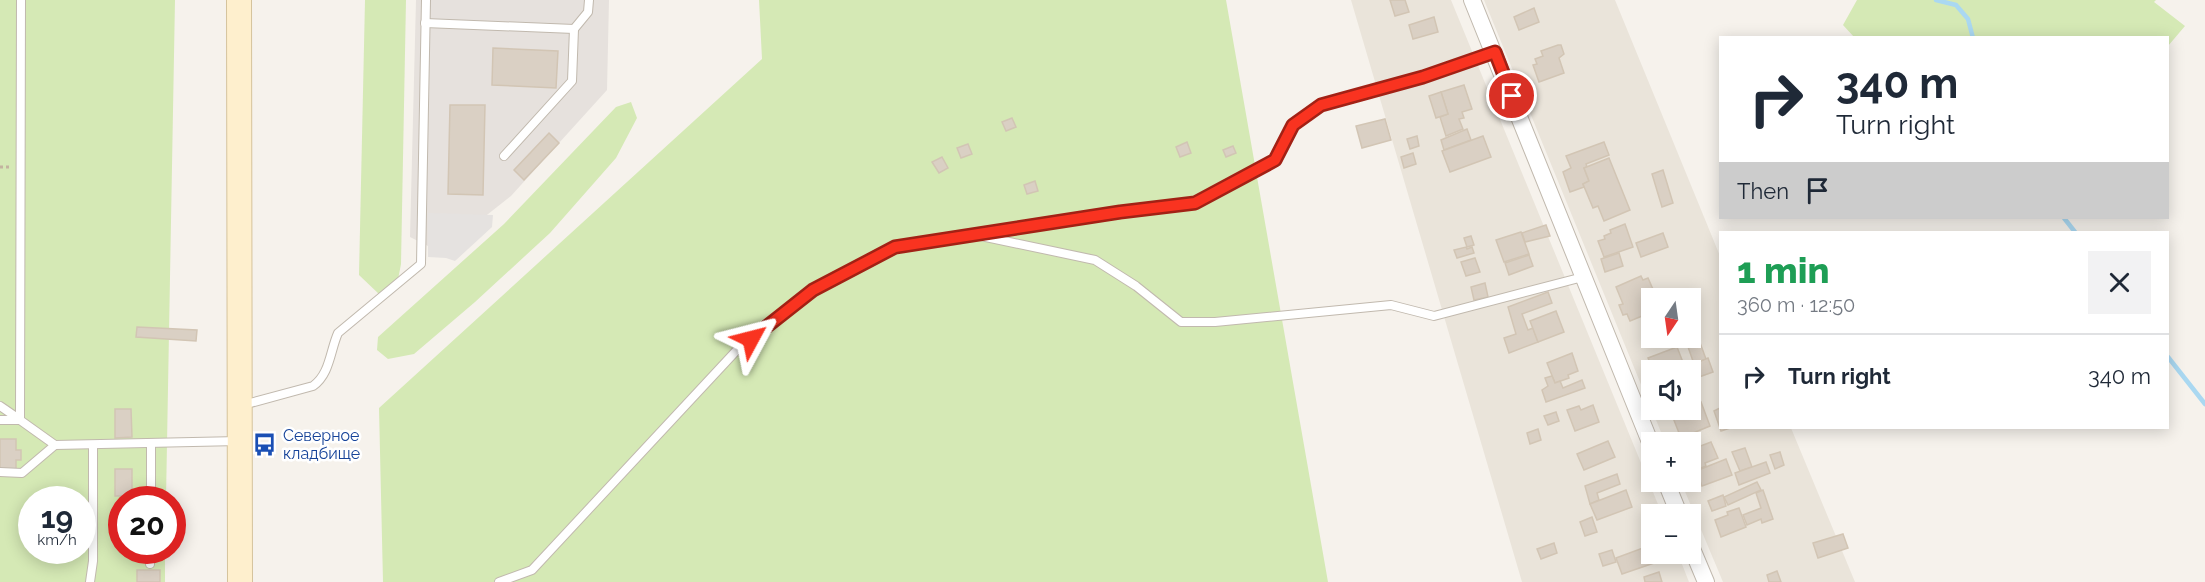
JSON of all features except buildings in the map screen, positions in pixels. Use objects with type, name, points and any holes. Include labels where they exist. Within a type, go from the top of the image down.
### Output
[{"type":"main road","points":[[239,0],[240,582]]},
{"type":"street","points":[[1472,0],[1495,52],[1646,432]]},
{"type":"street","points":[[1698,564],[1706,582]]},
{"type":"lane","points":[[20,420],[21,0]]},
{"type":"lane","points":[[239,405],[303,389],[319,381],[327,367],[338,333],[421,264],[426,0]]},
{"type":"lane","points":[[504,156],[572,81],[574,29],[588,12],[589,0]]},
{"type":"lane","points":[[426,23],[574,29]]},
{"type":"lane","points":[[499,582],[532,570],[736,351],[813,290],[895,247],[1120,212],[1195,203],[1275,160],[1293,125],[1321,105],[1423,77],[1495,52]]},
{"type":"lane","points":[[974,234],[1095,260],[1136,286],[1181,322],[1215,322],[1390,305],[1434,316],[1583,277]]},
{"type":"lane","points":[[0,406],[55,445],[239,441]]},
{"type":"lane","points":[[0,420],[20,420]]},
{"type":"lane","points":[[151,443],[151,486]]},
{"type":"lane","points":[[0,472],[22,473],[55,445]]},
{"type":"lane","points":[[90,582],[93,550],[93,445]]},
{"type":"shaded area","points":[[416,0],[609,0],[607,90],[511,196],[440,252],[410,237]]},
{"type":"shaded area","points":[[1351,0],[1451,0],[1641,463],[1641,492],[1653,492],[1658,504],[1641,504],[1641,564],[1682,564],[1689,582],[1522,582]]},
{"type":"shaded area","points":[[1484,0],[1615,0],[1719,254],[1719,429],[1791,429],[1855,582],[1723,582],[1701,530],[1701,504],[1690,504],[1685,492],[1701,492],[1701,432],[1661,432],[1656,420],[1701,420],[1701,360],[1641,360],[1641,385]]},
{"type":"shaded area","points":[[428,213],[493,215],[492,227],[455,261],[428,257]]},
{"type":"green space","points":[[0,0],[175,0],[166,486],[108,486],[108,564],[165,564],[165,582],[0,582]]},
{"type":"green space","points":[[365,0],[406,0],[401,264],[396,290],[380,295],[359,275]]},
{"type":"green space","points":[[759,0],[1226,0],[1328,582],[383,582],[379,408],[762,59]]},
{"type":"green space","points":[[1857,0],[2156,0],[2154,2],[2185,26],[2169,45],[2169,36],[1853,36],[1843,25]]},
{"type":"green space","points":[[631,102],[637,118],[616,158],[550,233],[414,354],[388,359],[377,350],[378,337],[504,224],[616,107]]},
{"type":"waterway","points":[[1936,0],[1956,5],[1968,19],[1972,36]]},
{"type":"waterway","points":[[2065,219],[2074,231]]},
{"type":"waterway","points":[[2169,358],[2205,404]]},
{"type":"place","name":"Северное кладбище","points":[[265,444]]},
{"type":"route","points":[[751,339],[813,290],[895,247],[1120,212],[1195,203],[1275,160],[1293,125],[1321,105],[1423,77],[1495,52],[1512,96]]}]
